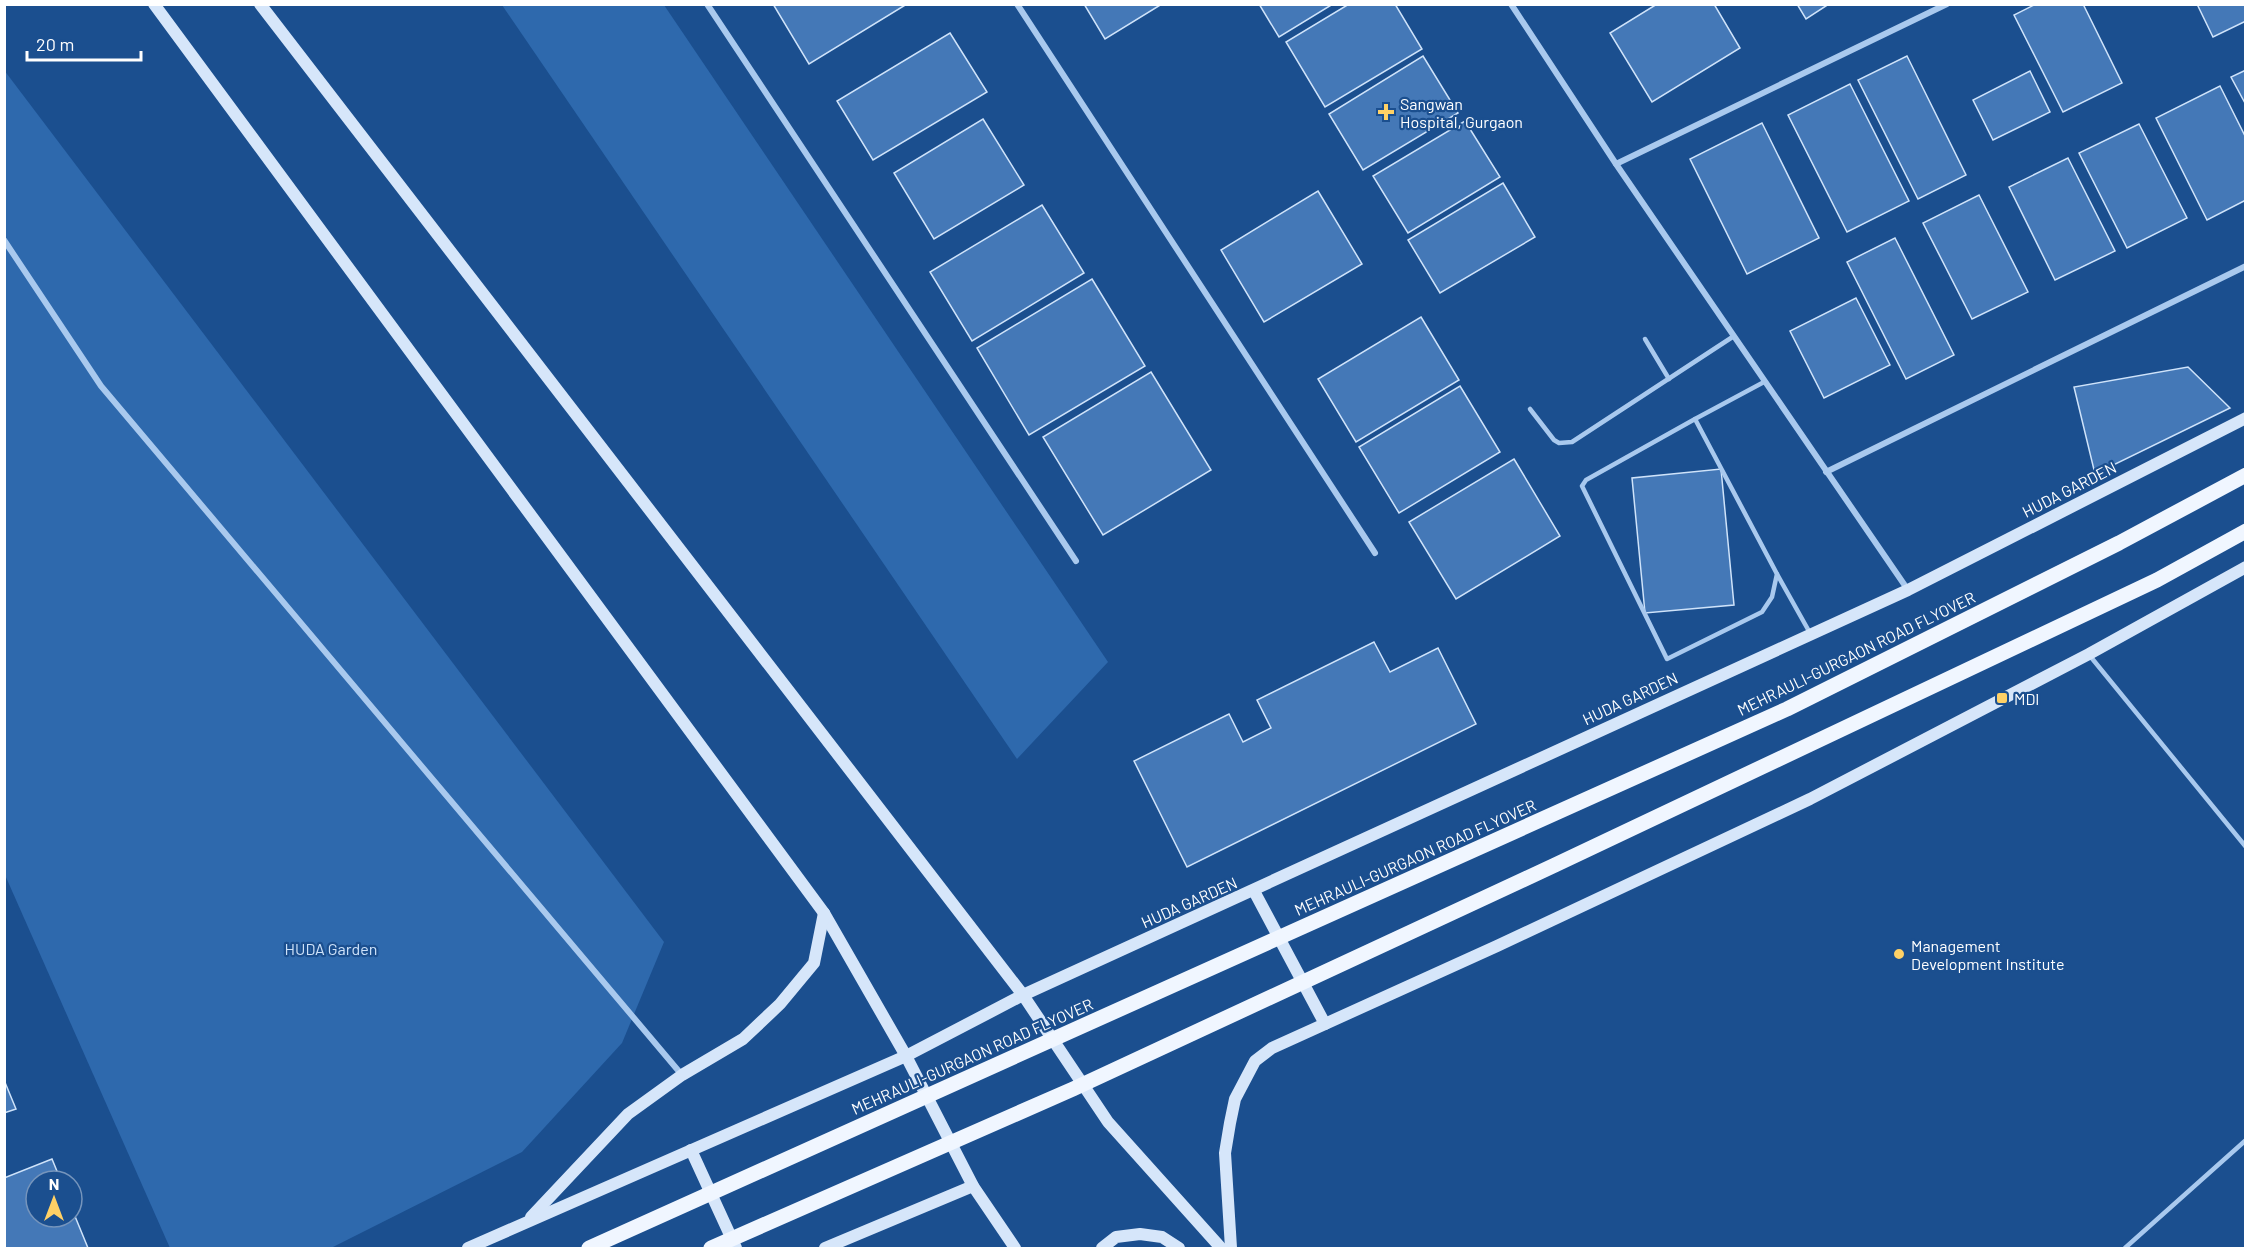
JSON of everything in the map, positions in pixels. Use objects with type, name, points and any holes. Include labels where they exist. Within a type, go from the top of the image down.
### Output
[{"type":"main road","name":"MEHRAULI-GURGAON ROAD FLYOVER","points":[[589,1248],[1787,709],[2119,543],[2246,475]]},
{"type":"main road","points":[[711,1248],[1073,1089],[1556,865],[2157,580],[2246,531]]},
{"type":"street","points":[[154,4],[824,913],[906,1056],[973,1186],[1015,1248]]},
{"type":"street","points":[[260,4],[1023,995],[1108,1122],[1221,1248]]},
{"type":"street","points":[[707,4],[1076,561]]},
{"type":"street","points":[[1017,4],[1376,553]]},
{"type":"street","points":[[1511,4],[1616,164],[1908,590]]},
{"type":"street","points":[[1616,164],[1947,4]]},
{"type":"street","points":[[4,240],[101,386],[682,1075]]},
{"type":"street","points":[[1826,472],[2246,266]]},
{"type":"street","name":"HUDA GARDEN","points":[[468,1248],[906,1056],[1023,995],[1908,590],[2246,418]]},
{"type":"street","points":[[1231,1248],[1225,1153],[1235,1099],[1255,1061],[1272,1048],[1497,946],[1810,799],[2089,654],[2246,567]]},
{"type":"street","points":[[1254,891],[1325,1024]]},
{"type":"street","points":[[526,1222],[628,1114],[682,1075],[742,1040],[780,1004],[814,963],[824,913]]},
{"type":"street","points":[[691,1150],[736,1248]]},
{"type":"street","points":[[825,1248],[973,1186]]},
{"type":"street","points":[[1102,1248],[1116,1238],[1140,1234],[1162,1237],[1179,1248]]},
{"type":"lane","points":[[1530,409],[1554,440],[1559,443],[1572,442],[1734,336]]},
{"type":"lane","points":[[1645,339],[1669,379]]},
{"type":"lane","points":[[1764,382],[1586,480],[1582,486],[1667,659],[1762,612],[1772,597],[1777,574]]},
{"type":"lane","points":[[1695,419],[1810,633]]},
{"type":"lane","points":[[2089,654],[2246,847]]},
{"type":"lane","points":[[2125,1248],[2246,1140]]},
{"type":"green space","points":[[502,5],[664,5],[1108,662],[1017,759]]},
{"type":"green space","name":"HUDA Garden","points":[[4,70],[664,942],[622,1043],[522,1152],[331,1248],[170,1248],[5,875]]},
{"type":"building","points":[[773,4],[907,4],[809,64]]},
{"type":"building","points":[[1084,4],[1162,4],[1105,39]]},
{"type":"building","points":[[1259,4],[1333,4],[1279,37]]},
{"type":"building","points":[[1349,4],[1395,4],[1422,49],[1325,107],[1286,42]]},
{"type":"building","points":[[1657,4],[1714,4],[1740,48],[1652,102],[1610,33]]},
{"type":"building","points":[[1797,4],[1829,4],[1806,19]]},
{"type":"building","points":[[2036,4],[2083,4],[2122,83],[2063,112],[2014,15]]},
{"type":"building","points":[[2197,4],[2246,4],[2246,21],[2213,37]]},
{"type":"building","points":[[950,33],[987,92],[873,160],[837,101]]},
{"type":"building","points":[[1423,56],[1458,113],[1363,170],[1329,114]]},
{"type":"building","points":[[1907,56],[1966,175],[1918,199],[1858,80]]},
{"type":"building","points":[[2246,70],[2246,105],[2231,77]]},
{"type":"building","points":[[2030,71],[2050,112],[1993,140],[1973,100]]},
{"type":"building","points":[[1850,84],[1909,201],[1847,232],[1788,115]]},
{"type":"building","points":[[2220,86],[2246,138],[2246,200],[2207,220],[2156,118]]},
{"type":"building","points":[[983,119],[1024,185],[934,239],[894,173]]},
{"type":"building","points":[[1465,121],[1500,177],[1408,233],[1373,176]]},
{"type":"building","points":[[1762,123],[1819,238],[1747,274],[1690,159]]},
{"type":"building","points":[[2139,124],[2187,218],[2127,248],[2079,153]]},
{"type":"building","points":[[2068,158],[2115,251],[2055,280],[2009,187]]},
{"type":"building","points":[[1503,183],[1535,237],[1440,293],[1408,240]]},
{"type":"building","points":[[1318,191],[1362,264],[1264,322],[1221,250]]},
{"type":"building","points":[[1979,195],[2028,292],[1972,319],[1923,223]]},
{"type":"building","points":[[1042,205],[1084,273],[972,341],[930,272]]},
{"type":"building","points":[[1895,238],[1954,355],[1906,379],[1847,262]]},
{"type":"building","points":[[1092,279],[1145,366],[1029,435],[977,348]]},
{"type":"building","points":[[1856,298],[1890,365],[1824,398],[1790,331]]},
{"type":"building","points":[[1421,317],[1459,380],[1356,442],[1318,379]]},
{"type":"building","points":[[2188,367],[2230,408],[2095,474],[2074,387]]},
{"type":"building","points":[[1151,372],[1211,470],[1103,535],[1043,437]]},
{"type":"building","points":[[1460,386],[1500,452],[1399,513],[1359,447]]},
{"type":"building","points":[[1514,459],[1560,536],[1456,599],[1409,522]]},
{"type":"building","points":[[1721,469],[1734,605],[1645,613],[1632,478]]},
{"type":"building","points":[[1374,642],[1390,672],[1438,648],[1476,724],[1187,867],[1134,761],[1229,714],[1243,742],[1271,728],[1257,700]]},
{"type":"building","points":[[4,1080],[16,1109],[4,1113]]},
{"type":"building","points":[[52,1159],[56,1169],[27,1169]]},
{"type":"building","points":[[24,1170],[24,1229],[80,1229],[88,1248],[4,1248],[4,1178]]},
{"type":"place","name":"Sangwan Hospital, Gurgaon","points":[[1386,112]]},
{"type":"place","name":"MDI","points":[[2002,698]]},
{"type":"place","name":"Management Development Institute","points":[[1899,954]]}]
